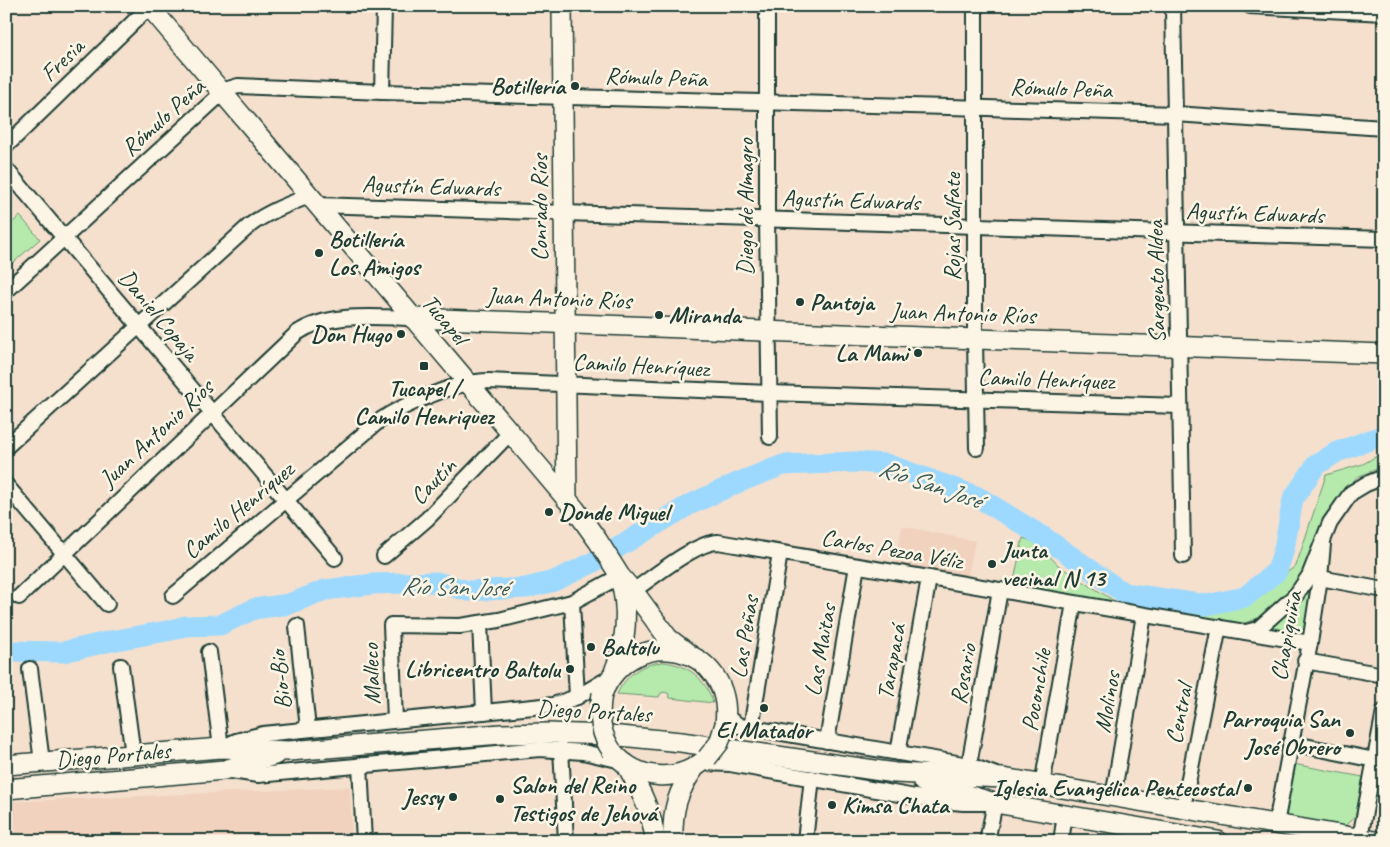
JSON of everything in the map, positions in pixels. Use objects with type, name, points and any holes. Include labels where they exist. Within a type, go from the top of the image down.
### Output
[{"type":"main road","name":"Tucapel","points":[[149,6],[312,201],[567,500],[598,541],[616,572],[668,638],[690,656]]},
{"type":"main road","name":"Conrado Ríos","points":[[562,6],[567,500]]},
{"type":"main road","name":"Juan Antonio Ríos","points":[[412,318],[1384,354]]},
{"type":"main road","name":"Tucapel","points":[[613,674],[622,653],[626,632],[626,604],[616,572]]},
{"type":"main road","points":[[655,841],[649,810],[620,759],[606,740],[601,728],[600,714],[602,694],[613,674],[628,660],[645,652],[663,650],[682,652],[709,669],[718,681],[725,702],[726,720],[719,743],[683,786],[676,803],[673,841]]},
{"type":"main road","name":"Diego Portales","points":[[6,765],[221,748],[288,751],[501,734],[577,733],[681,742],[895,773],[1004,778],[1183,808],[1285,830],[1367,840]]},
{"type":"main road","name":"Diego Portales","points":[[6,789],[224,770],[288,751]]},
{"type":"main road","points":[[620,759],[644,774],[657,776],[676,775],[701,763]]},
{"type":"main road","name":"Diego Portales","points":[[895,773],[995,804],[1065,815],[1136,834],[1211,840]]},
{"type":"street","name":"Fresia","points":[[6,146],[149,6]]},
{"type":"street","points":[[382,92],[384,6]]},
{"type":"street","name":"Diego de Almagro","points":[[767,6],[770,437]]},
{"type":"street","name":"Rojas Salfate","points":[[975,6],[974,339],[977,448]]},
{"type":"street","name":"Sargento Aldea","points":[[1173,6],[1183,556]]},
{"type":"street","points":[[1250,6],[1384,13]]},
{"type":"street","name":"Rómulo Peña","points":[[6,291],[222,93],[238,86],[382,92],[1175,114],[1384,128]]},
{"type":"street","name":"Daniel Copaja","points":[[6,170],[336,558]]},
{"type":"street","name":"Agustín Edwards","points":[[6,447],[249,226],[265,215],[312,201],[975,227],[1384,239]]},
{"type":"street","name":"Juan Antonio Ríos","points":[[19,596],[290,339],[311,325],[333,319],[412,318]]},
{"type":"street","name":"Camilo Henríquez","points":[[173,596],[379,421],[415,402],[467,383],[488,381],[769,393],[1180,406]]},
{"type":"street","name":"Cautín","points":[[384,556],[428,519],[510,433]]},
{"type":"street","points":[[1245,632],[1258,629],[1296,595],[1309,576],[1330,523],[1351,494],[1366,484],[1384,477]]},
{"type":"street","points":[[6,485],[107,604]]},
{"type":"street","name":"Carlos Pezoa Véliz","points":[[632,591],[695,549],[709,543],[718,542],[1310,643]]},
{"type":"street","name":"Chapiquiña","points":[[1285,830],[1290,743],[1310,643],[1323,544]]},
{"type":"street","name":"Las Peñas","points":[[751,728],[780,553]]},
{"type":"street","name":"Las Maitas","points":[[827,741],[857,566]]},
{"type":"street","points":[[484,712],[480,623],[572,602],[616,572]]},
{"type":"street","name":"Tarapacá","points":[[898,753],[929,578]]},
{"type":"street","points":[[1320,578],[1384,590]]},
{"type":"street","name":"Rosario","points":[[970,765],[1000,590]]},
{"type":"street","points":[[572,602],[577,697]]},
{"type":"street","name":"Poconchile","points":[[1042,785],[1074,603]]},
{"type":"street","name":"Molinos","points":[[1113,797],[1144,615]]},
{"type":"street","name":"Malleco","points":[[395,720],[391,625],[460,626],[480,623]]},
{"type":"street","name":"Bio-Bio","points":[[297,626],[308,729]]},
{"type":"street","name":"Central","points":[[1183,808],[1219,627]]},
{"type":"street","points":[[208,652],[221,748]]},
{"type":"street","points":[[1305,661],[1384,675]]},
{"type":"street","points":[[121,666],[133,755]]},
{"type":"street","points":[[30,669],[42,762]]},
{"type":"street","name":"Diego Portales","points":[[221,748],[249,737],[308,729],[561,703],[577,697],[613,674]]},
{"type":"street","points":[[1367,840],[1384,711]]},
{"type":"street","points":[[726,720],[736,725],[751,728],[970,765],[1004,778]]},
{"type":"street","points":[[1290,743],[1378,757]]},
{"type":"street","name":"Diego Portales","points":[[224,770],[258,775],[530,750],[583,752],[620,759]]},
{"type":"street","points":[[561,750],[566,841]]},
{"type":"street","points":[[701,763],[730,764],[932,800],[995,804],[987,841]]},
{"type":"street","points":[[360,765],[364,841]]},
{"type":"street","points":[[806,841],[812,778]]},
{"type":"street","points":[[1061,841],[1065,815]]},
{"type":"shaded area","points":[[902,526],[975,541],[967,581],[895,565]]},
{"type":"shaded area","points":[[350,787],[352,841],[6,841],[6,802]]},
{"type":"green space","points":[[20,216],[40,239],[6,269],[6,228]]},
{"type":"green space","points":[[1384,452],[1384,466],[1357,477],[1338,497],[1314,557],[1298,582],[1261,617],[1242,624],[1191,616],[1191,609],[1223,609],[1253,596],[1296,566],[1326,475],[1363,464]]},
{"type":"green space","points":[[1023,538],[1037,543],[1059,566],[1116,602],[1013,585]]},
{"type":"green space","points":[[1313,585],[1304,637],[1268,631],[1270,627],[1291,610]]},
{"type":"green space","points":[[664,662],[681,666],[701,680],[710,694],[713,703],[670,698],[669,694],[665,692],[661,693],[659,697],[617,694],[630,675],[642,667]]},
{"type":"green space","points":[[1293,764],[1363,777],[1356,816],[1341,829],[1294,823],[1284,813]]},
{"type":"waterway","name":"Río San José","points":[[6,651],[63,652],[185,626],[220,625],[254,609],[289,604],[325,590],[373,584],[437,582],[468,591],[526,588],[554,581],[590,564],[689,505],[783,465],[855,462],[886,464],[978,497],[1045,538],[1124,593],[1206,605],[1245,597],[1277,571],[1284,549],[1293,499],[1316,465],[1337,452],[1384,435]]},
{"type":"place","name":"Botillería","points":[[575,86]]},
{"type":"place","name":"Botillería Los Amigos","points":[[319,253]]},
{"type":"place","name":"Pantoja","points":[[800,302]]},
{"type":"place","name":"Miranda","points":[[659,315]]},
{"type":"place","name":"Don Hugo","points":[[401,334]]},
{"type":"place","name":"La Mami","points":[[918,353]]},
{"type":"place","name":"Tucapel / Camilo Henriquez","points":[[424,366]]},
{"type":"place","name":"Donde Miguel","points":[[549,512]]},
{"type":"place","name":"Junta vecinal N 13","points":[[992,564]]},
{"type":"place","name":"Baltolu","points":[[591,647]]},
{"type":"place","name":"Libricentro Baltolu","points":[[570,669]]},
{"type":"place","name":"El Matador","points":[[764,708]]},
{"type":"place","name":"Parroquia San José Obrero","points":[[1350,733]]},
{"type":"place","name":"Iglesia Evangélica Pentecostal","points":[[1248,788]]},
{"type":"place","name":"Jessy","points":[[453,797]]},
{"type":"place","name":"Salon del Reino Testigos de Jehová","points":[[500,799]]},
{"type":"place","name":"Kimsa Chata","points":[[832,805]]}]
